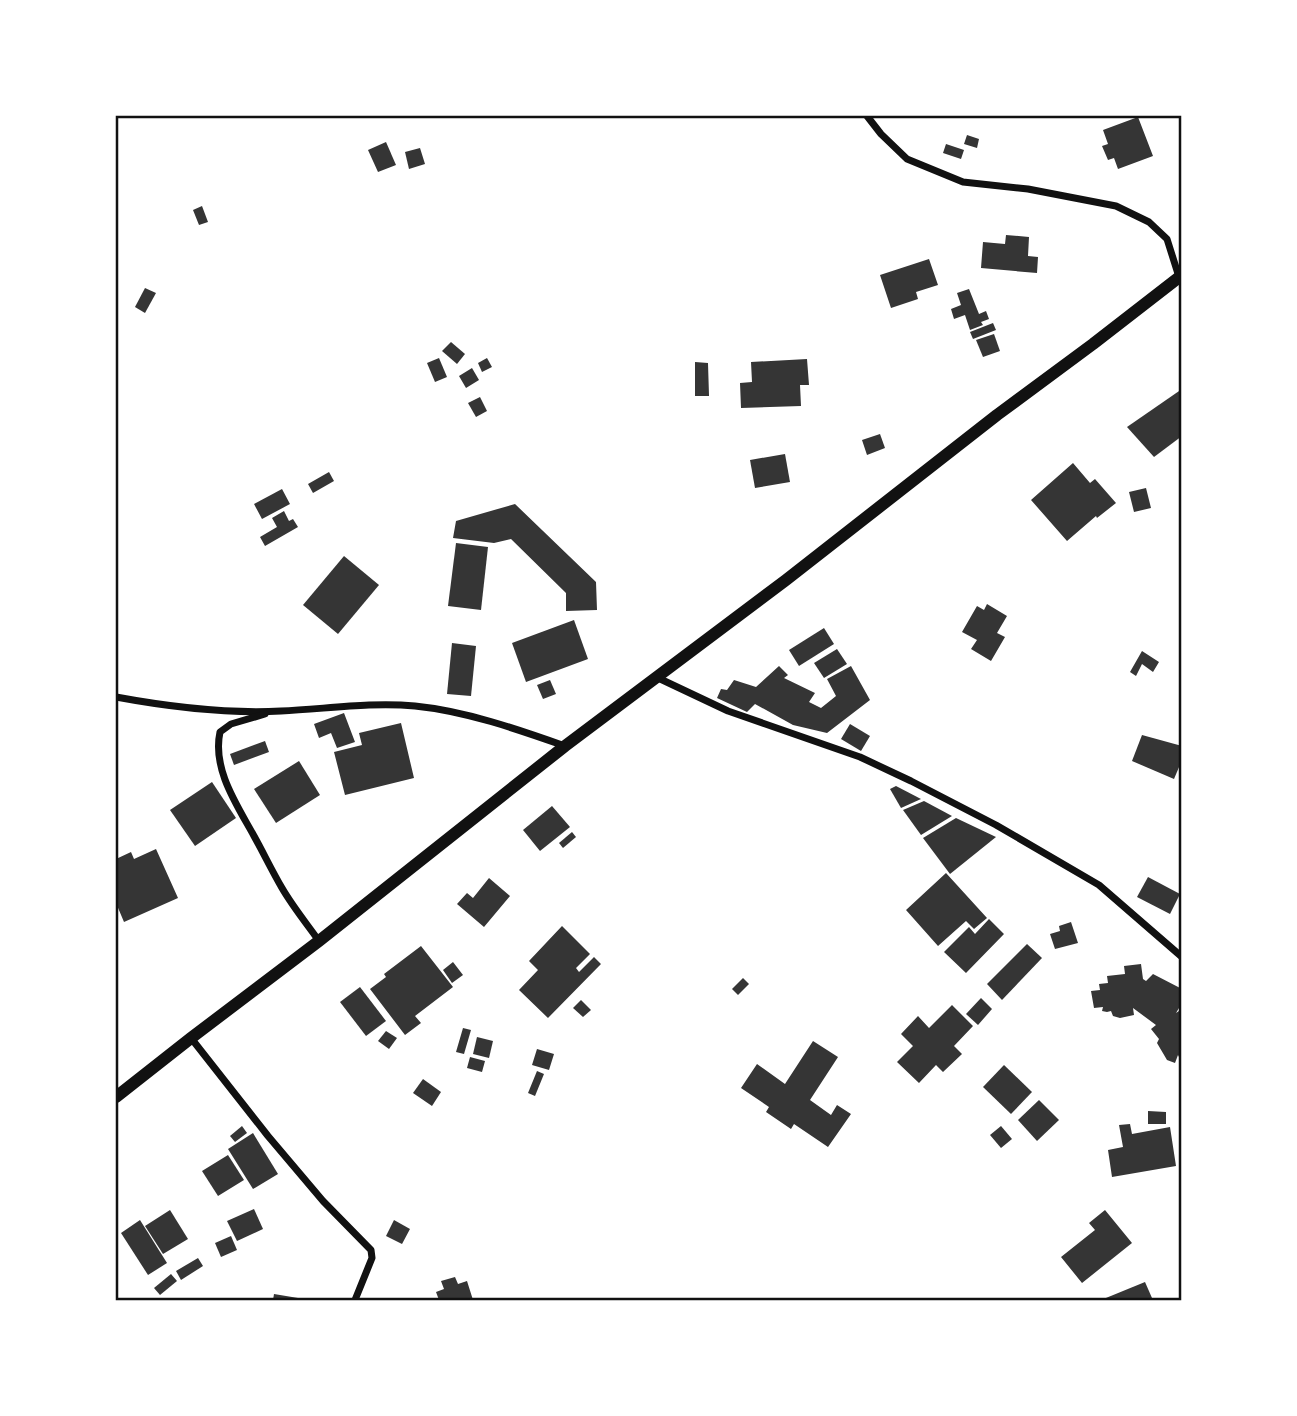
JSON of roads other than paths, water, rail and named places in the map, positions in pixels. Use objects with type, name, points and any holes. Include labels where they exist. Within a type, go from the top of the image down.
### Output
[{"type":"main road","points":[[116,1097],[319,941],[565,746],[786,580],[1180,276]]},
{"type":"street","points":[[867,116],[907,159],[963,182],[1028,189],[1116,206],[1149,222],[1167,239],[1180,276]]},
{"type":"street","points":[[656,677],[728,710],[860,757],[996,825],[1099,885],[1181,957]]},
{"type":"street","points":[[116,697],[158,705],[218,711],[280,711],[385,704],[418,707],[503,724],[565,746]]},
{"type":"street","points":[[280,711],[231,724],[220,732],[217,745],[220,765],[237,806],[283,890],[319,941]]},
{"type":"street","points":[[191,1038],[323,1201],[368,1245],[372,1258],[355,1300]]}]
